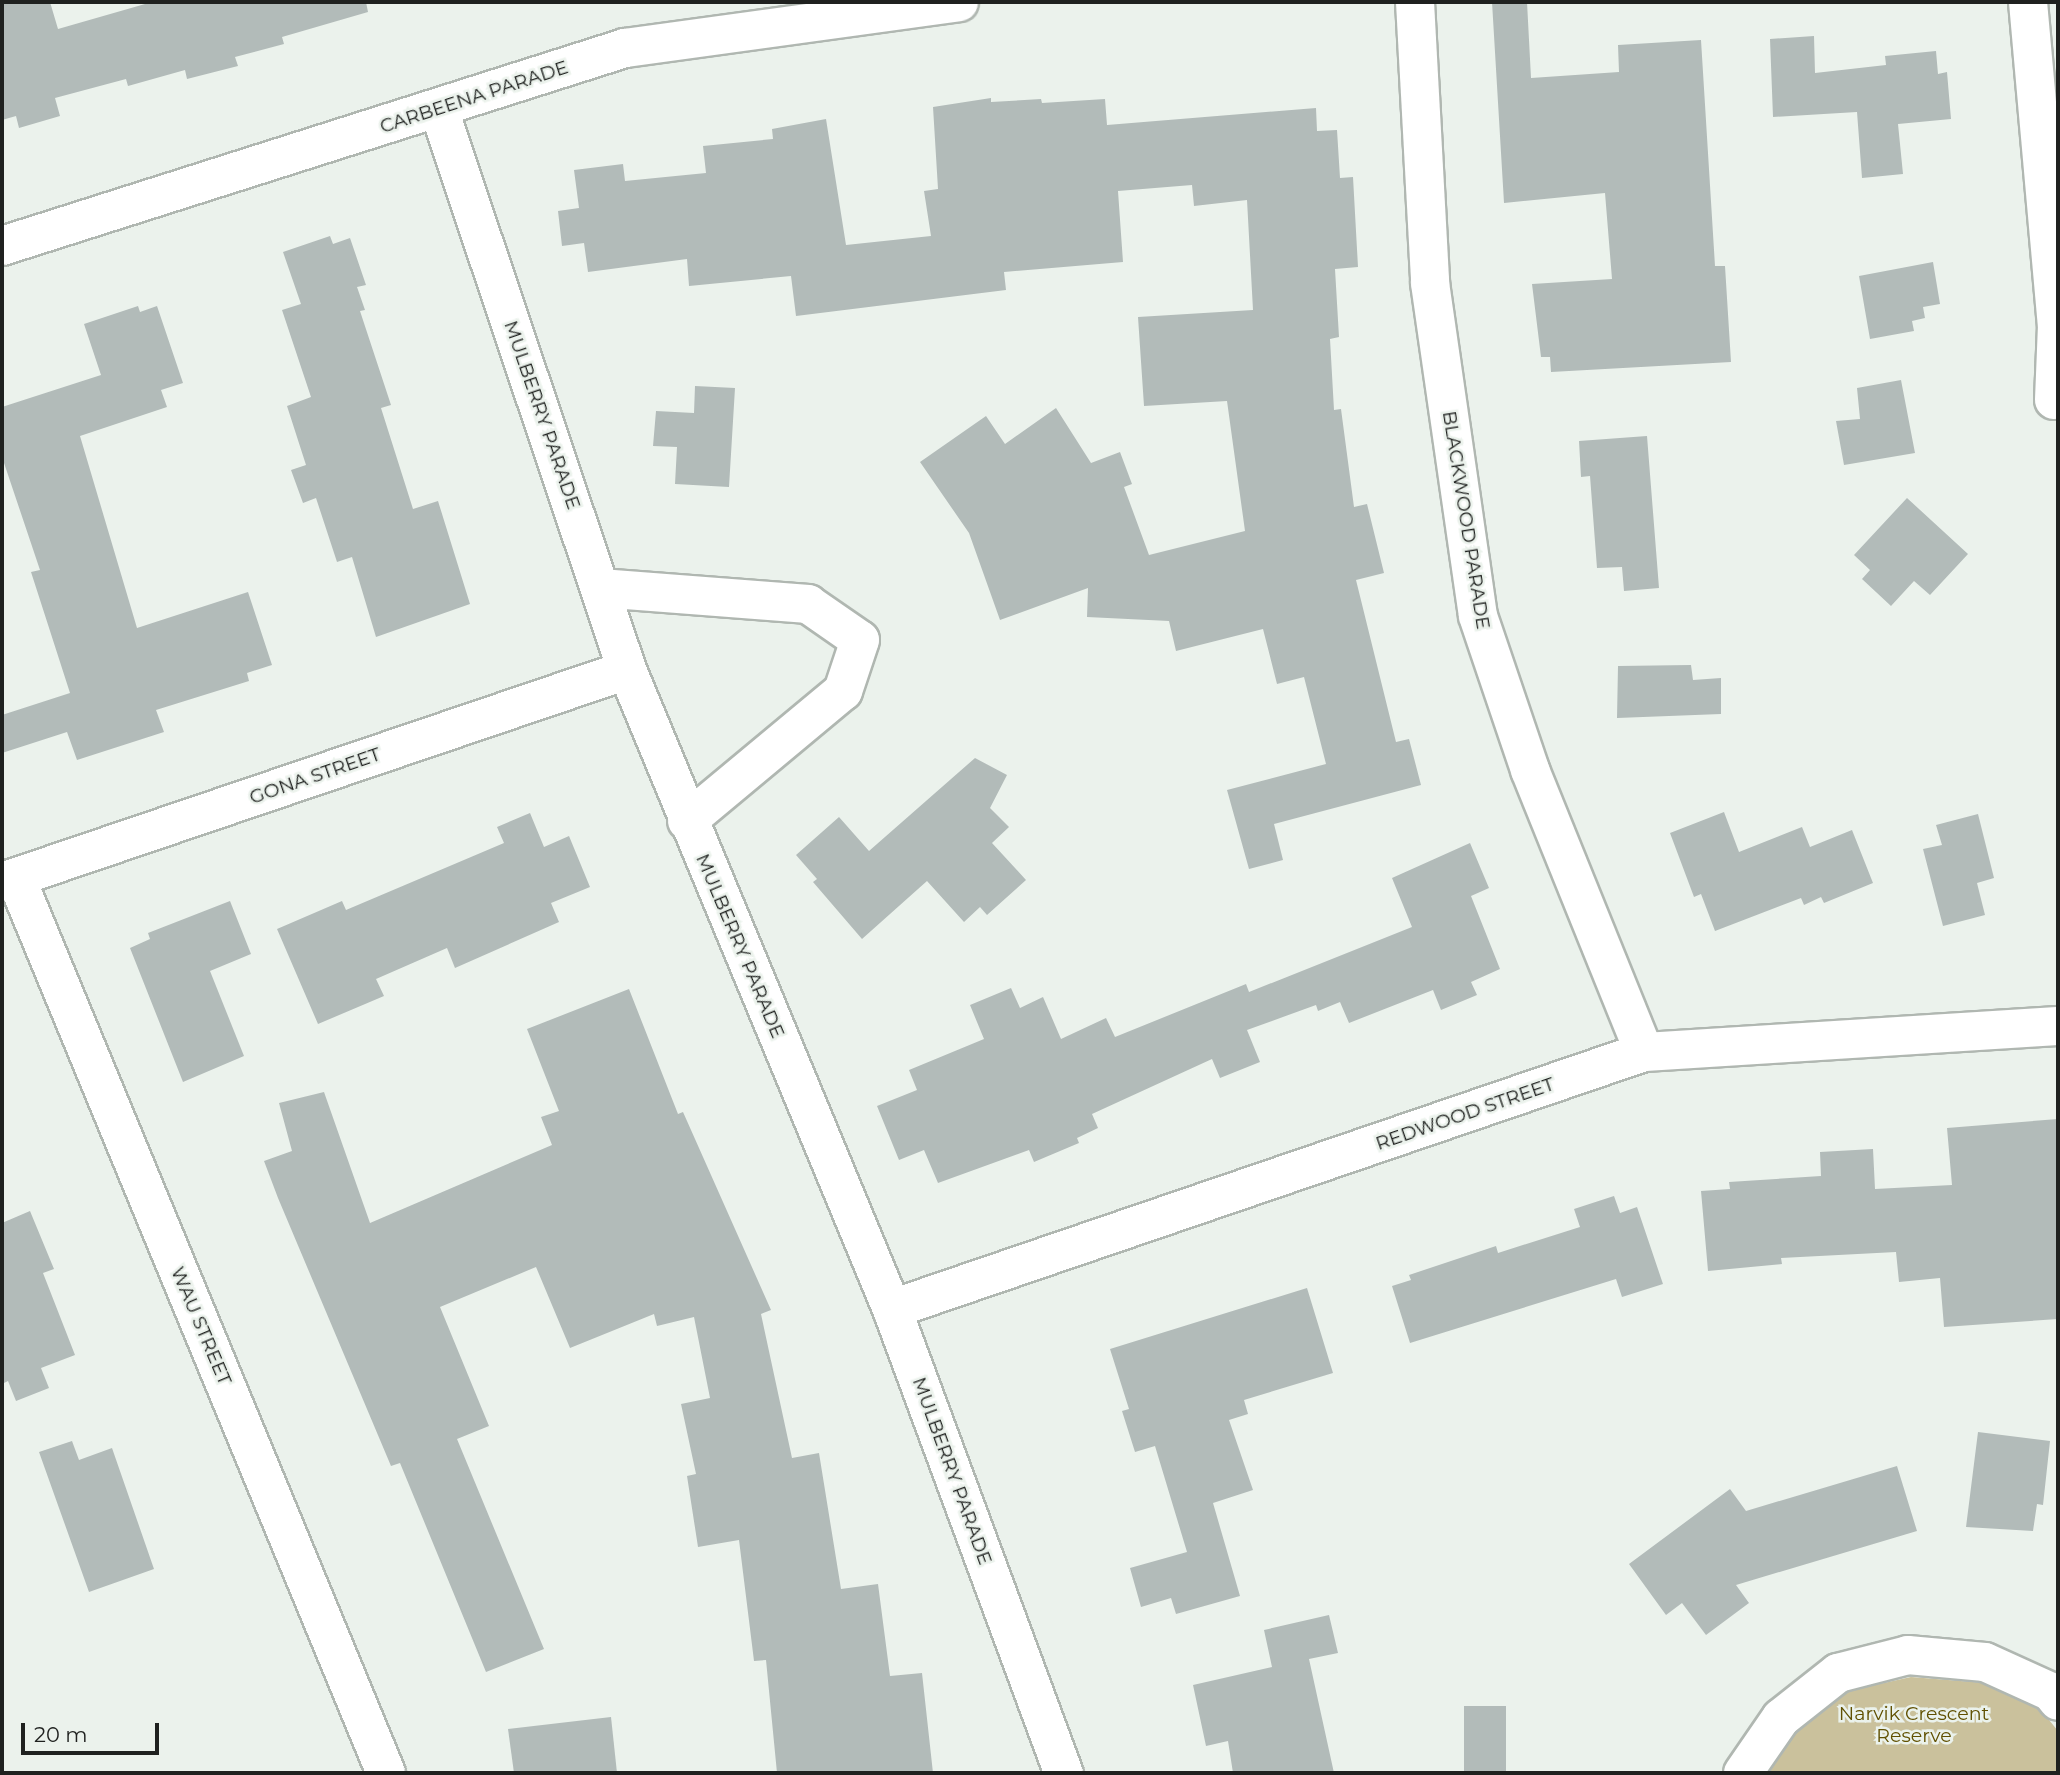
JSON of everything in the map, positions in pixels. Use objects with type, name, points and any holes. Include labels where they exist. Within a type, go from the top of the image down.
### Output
[{"type":"street","name":"CARBEENA PARADE","points":[[2,246],[439,110],[625,48],[959,2]]},
{"type":"street","name":"BLACKWOOD PARADE","points":[[1415,2],[1430,283],[1478,616],[1530,770],[1644,1052]]},
{"type":"street","points":[[2028,2],[2057,325],[2054,400]]},
{"type":"street","name":"MULBERRY PARADE","points":[[439,110],[628,670],[687,821],[892,1310],[1064,1773]]},
{"type":"street","points":[[600,588],[808,604],[860,640],[843,691],[687,821]]},
{"type":"street","name":"GONA STREET","points":[[9,880],[628,670]]},
{"type":"street","name":"WAU STREET","points":[[9,880],[386,1773]]},
{"type":"street","name":"REDWOOD STREET","points":[[892,1310],[1644,1052],[2058,1026]]},
{"type":"street","points":[[1743,1773],[1781,1718],[1838,1673],[1909,1655],[1985,1662],[2051,1692],[2058,1700]]},
{"type":"green space","name":"Narvik Crescent Reserve","points":[[1911,1677],[1985,1683],[2041,1710],[2058,1731],[2058,1773],[1769,1773],[1796,1731],[1848,1691]]},
{"type":"building","points":[[2,2],[50,2],[58,29],[152,2],[366,2],[368,12],[282,37],[284,44],[235,57],[238,66],[187,79],[185,70],[128,86],[126,79],[55,98],[60,116],[19,128],[16,116],[2,120]]},
{"type":"building","points":[[1492,2],[1527,2],[1531,78],[1619,72],[1618,45],[1701,40],[1715,266],[1725,266],[1731,362],[1551,372],[1550,357],[1541,357],[1532,284],[1612,279],[1605,193],[1504,203]]},
{"type":"building","points":[[1814,36],[1815,73],[1886,65],[1885,56],[1936,51],[1938,74],[1947,72],[1951,119],[1898,124],[1903,174],[1862,178],[1857,112],[1773,117],[1770,39]]},
{"type":"building","points":[[991,98],[991,102],[1041,99],[1042,103],[1105,99],[1107,125],[1316,108],[1317,131],[1337,130],[1340,178],[1353,177],[1358,267],[1335,269],[1339,337],[1330,339],[1334,410],[1341,409],[1354,507],[1367,504],[1384,573],[1356,580],[1396,742],[1409,739],[1421,785],[1274,824],[1283,860],[1249,869],[1227,790],[1326,764],[1304,677],[1277,684],[1263,629],[1176,651],[1169,621],[1087,617],[1088,588],[1000,620],[969,533],[920,462],[986,416],[1005,444],[1056,408],[1091,463],[1120,452],[1132,484],[1124,487],[1149,555],[1245,531],[1227,401],[1144,406],[1138,317],[1253,310],[1247,200],[1194,206],[1192,185],[1118,191],[1123,262],[1004,272],[1006,290],[796,316],[791,276],[689,286],[687,259],[588,272],[584,243],[562,246],[558,211],[579,208],[574,170],[623,164],[625,181],[706,173],[703,146],[773,139],[772,129],[826,119],[846,245],[931,236],[924,191],[938,189],[933,107]]},
{"type":"building","points":[[330,236],[333,244],[350,238],[366,285],[357,287],[365,310],[360,311],[391,405],[381,408],[413,509],[438,501],[470,604],[376,637],[352,557],[337,562],[316,498],[303,503],[291,470],[306,465],[287,406],[311,397],[282,310],[301,304],[283,252]]},
{"type":"building","points":[[1933,262],[1940,304],[1923,307],[1925,318],[1912,321],[1914,331],[1870,339],[1859,276]]},
{"type":"building","points":[[138,306],[140,312],[157,306],[183,383],[161,390],[167,407],[80,436],[137,628],[248,592],[272,665],[247,673],[249,681],[156,710],[164,732],[77,760],[67,732],[2,753],[2,715],[70,693],[31,572],[40,570],[2,457],[2,407],[101,375],[84,324]]},
{"type":"building","points":[[1901,380],[1915,453],[1844,465],[1836,421],[1860,419],[1857,388]]},
{"type":"building","points":[[695,386],[735,388],[729,487],[675,484],[677,447],[653,446],[656,411],[694,413]]},
{"type":"building","points":[[1647,436],[1659,588],[1624,591],[1622,567],[1597,568],[1590,476],[1581,477],[1579,441]]},
{"type":"building","points":[[1907,498],[1968,554],[1930,595],[1914,581],[1891,606],[1862,579],[1870,570],[1854,555]]},
{"type":"building","points":[[1691,665],[1693,680],[1721,678],[1721,714],[1617,718],[1618,666]]},
{"type":"building","points":[[975,758],[1007,775],[990,808],[1009,827],[992,843],[1026,880],[987,915],[980,907],[964,922],[927,881],[862,939],[813,882],[817,879],[796,855],[839,817],[869,851]]},
{"type":"building","points":[[1724,812],[1739,852],[1802,827],[1810,847],[1852,830],[1873,883],[1824,903],[1821,897],[1804,905],[1801,898],[1715,931],[1701,894],[1694,897],[1670,833]]},
{"type":"building","points":[[530,813],[544,847],[569,836],[590,887],[551,903],[559,922],[455,968],[447,948],[376,979],[384,996],[318,1024],[277,929],[342,901],[346,910],[504,843],[497,827]]},
{"type":"building","points":[[1978,814],[1994,878],[1977,883],[1985,915],[1943,926],[1923,849],[1942,845],[1936,825]]},
{"type":"building","points":[[1470,843],[1489,888],[1471,896],[1500,969],[1471,982],[1477,995],[1441,1010],[1433,990],[1349,1023],[1340,1002],[1318,1011],[1316,1005],[1247,1030],[1260,1062],[1220,1078],[1212,1059],[1092,1114],[1098,1128],[1077,1138],[1079,1143],[1034,1162],[1029,1150],[938,1183],[924,1150],[899,1160],[877,1106],[917,1090],[909,1070],[984,1039],[970,1005],[1011,988],[1020,1008],[1043,997],[1061,1039],[1106,1018],[1115,1037],[1246,984],[1249,992],[1412,927],[1392,878]]},
{"type":"building","points":[[230,901],[251,954],[210,971],[244,1056],[183,1082],[130,948],[150,939],[148,933]]},
{"type":"building","points":[[629,989],[678,1114],[683,1112],[771,1310],[761,1314],[792,1458],[819,1453],[841,1589],[878,1584],[890,1676],[922,1673],[933,1773],[777,1773],[766,1660],[754,1661],[739,1540],[698,1547],[687,1476],[696,1474],[681,1404],[710,1398],[694,1317],[657,1326],[654,1314],[570,1348],[536,1267],[440,1307],[489,1426],[457,1439],[544,1649],[486,1672],[400,1463],[391,1466],[278,1198],[264,1161],[292,1151],[279,1103],[324,1092],[370,1223],[552,1145],[541,1117],[559,1111],[527,1029]]},
{"type":"building","points":[[2058,1119],[2058,1319],[1944,1327],[1940,1278],[1899,1282],[1896,1252],[1781,1258],[1782,1264],[1708,1271],[1701,1191],[1730,1189],[1729,1182],[1821,1176],[1820,1152],[1873,1149],[1875,1189],[1952,1185],[1947,1128]]},
{"type":"building","points":[[1614,1196],[1620,1213],[1637,1207],[1663,1284],[1622,1297],[1616,1279],[1410,1343],[1392,1286],[1411,1280],[1409,1275],[1496,1246],[1498,1253],[1580,1227],[1574,1209]]},
{"type":"building","points":[[30,1211],[54,1269],[43,1273],[75,1355],[41,1368],[49,1388],[16,1401],[8,1381],[2,1384],[2,1223]]},
{"type":"building","points":[[1307,1288],[1333,1373],[1244,1400],[1248,1414],[1229,1420],[1253,1490],[1213,1503],[1240,1596],[1176,1614],[1171,1598],[1141,1607],[1130,1568],[1187,1552],[1155,1446],[1135,1452],[1122,1411],[1129,1409],[1110,1349]]},
{"type":"building","points":[[1978,1432],[2050,1441],[2043,1505],[2037,1504],[2033,1531],[1966,1527]]},
{"type":"building","points":[[72,1441],[79,1460],[112,1448],[154,1569],[89,1592],[39,1452]]},
{"type":"building","points":[[1897,1466],[1917,1531],[1736,1585],[1749,1603],[1706,1635],[1682,1603],[1666,1615],[1629,1564],[1730,1489],[1746,1511]]},
{"type":"building","points":[[1329,1615],[1338,1653],[1309,1659],[1334,1773],[1233,1773],[1228,1741],[1206,1746],[1193,1685],[1272,1667],[1264,1630]]},
{"type":"building","points":[[1464,1706],[1506,1706],[1506,1773],[1464,1773]]},
{"type":"building","points":[[611,1717],[617,1773],[514,1773],[508,1729]]}]
